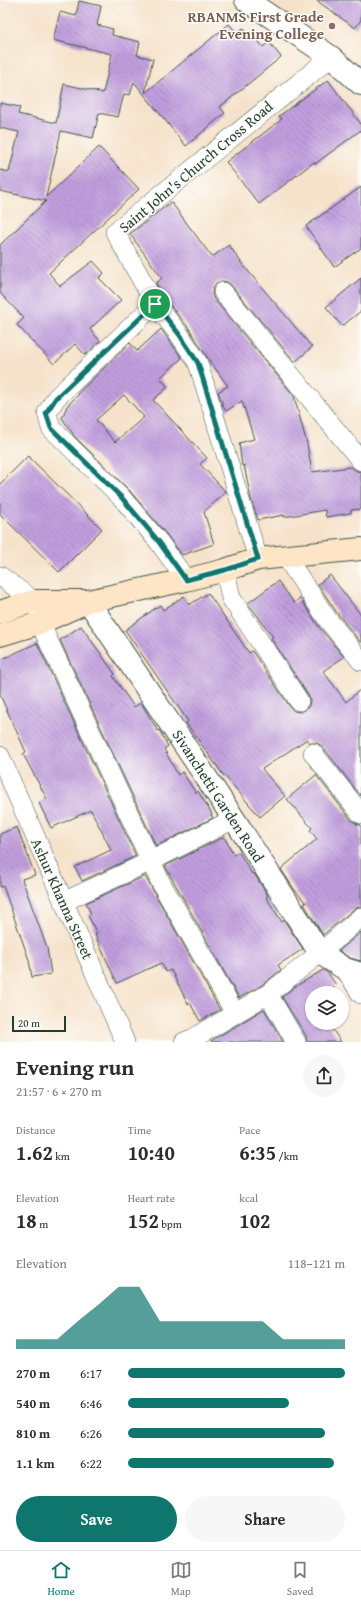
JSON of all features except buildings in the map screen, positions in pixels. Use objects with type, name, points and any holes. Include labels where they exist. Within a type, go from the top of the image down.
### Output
[{"type":"main road","points":[[0,635],[41,622],[88,601],[186,580],[225,570],[258,559],[361,548]]},
{"type":"main road","points":[[0,612],[34,601],[88,601]]},
{"type":"street","points":[[246,0],[331,57],[361,84]]},
{"type":"street","name":"Saint John's Church Cross Road","points":[[258,559],[198,363],[179,334],[155,304],[115,232],[331,57]]},
{"type":"street","points":[[223,292],[361,461]]},
{"type":"street","points":[[155,304],[56,398],[46,413],[51,428],[122,498],[159,542],[186,580]]},
{"type":"street","points":[[286,557],[328,620],[361,661]]},
{"type":"street","points":[[225,570],[231,598],[299,701]]},
{"type":"street","points":[[0,576],[34,601],[41,622],[161,883],[235,1013]]},
{"type":"street","name":"Sivanchetti Garden Road","points":[[88,601],[234,819],[320,953],[353,972]]},
{"type":"street","points":[[312,753],[361,814]]},
{"type":"street","name":"Ashur Khanna Street","points":[[0,756],[125,1042]]},
{"type":"street","points":[[63,902],[151,862],[234,819]]},
{"type":"street","points":[[191,1041],[268,994],[320,953],[361,917]]},
{"type":"street","points":[[353,972],[361,994]]},
{"type":"street","points":[[268,994],[296,1042]]},
{"type":"place","name":"RBANMS First Grade Evening College","points":[[332,26]]},
{"type":"route","points":[[155,304],[179,334],[198,363],[258,559],[225,570],[186,580],[159,542],[122,498],[51,428],[46,413],[56,398],[155,304]]}]
